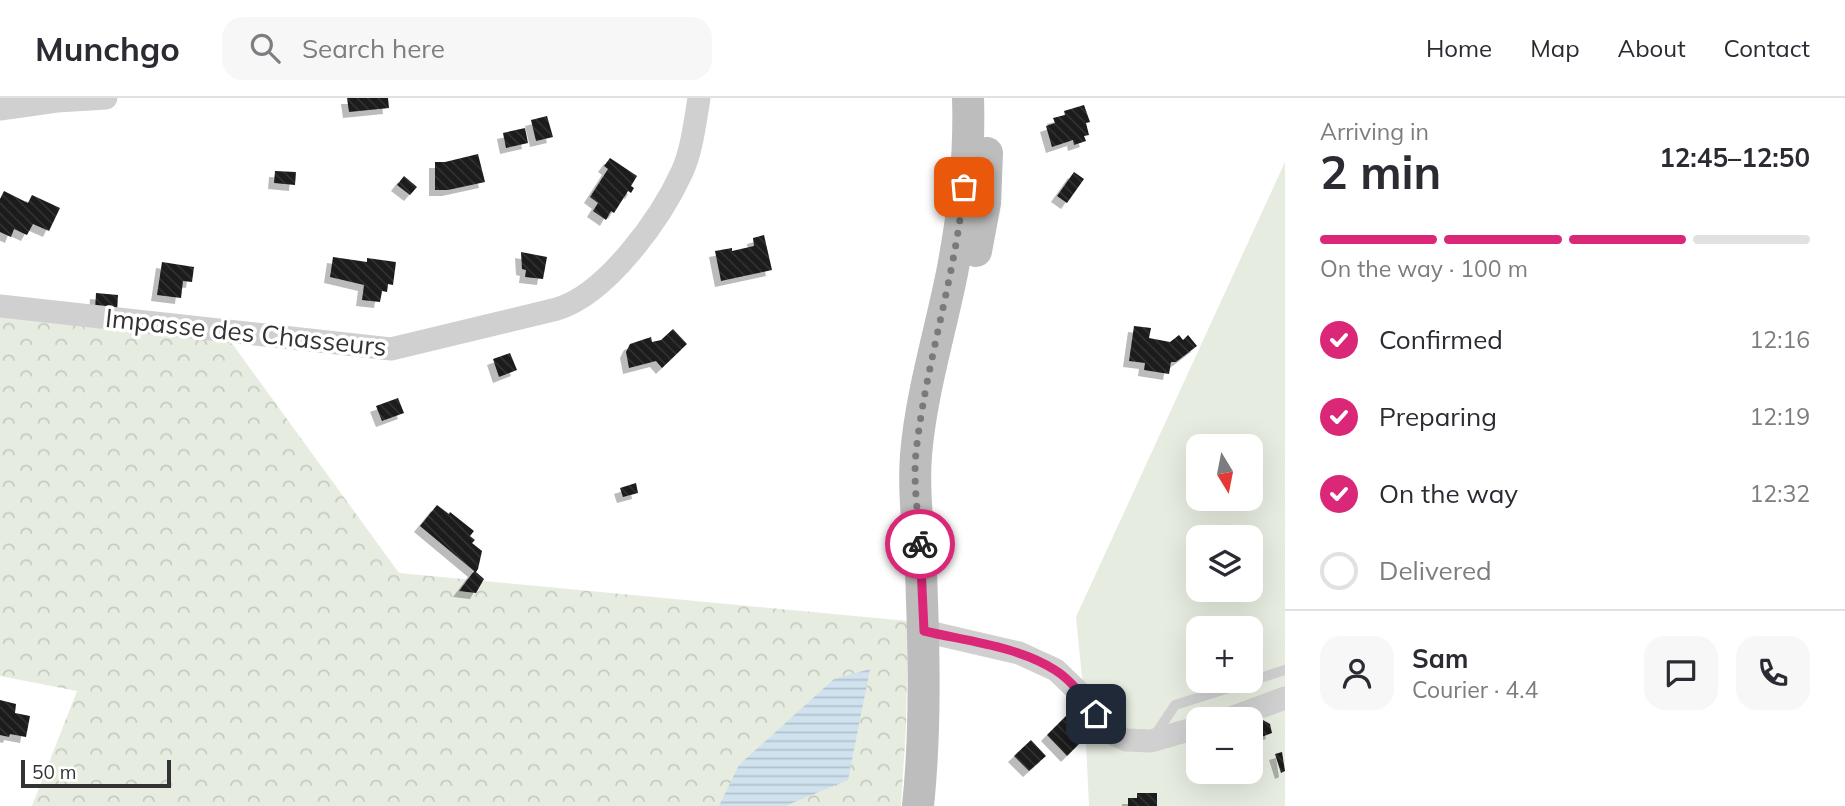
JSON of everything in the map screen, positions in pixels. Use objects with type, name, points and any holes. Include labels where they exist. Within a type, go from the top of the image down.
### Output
[{"type":"street","points":[[0,109],[106,98]]},
{"type":"street","name":"Impasse des Chasseurs","points":[[0,306],[391,349],[574,304],[589,293],[637,245],[683,170],[699,98]]},
{"type":"street","points":[[918,806],[922,770],[924,631],[915,497],[916,453],[962,206],[968,149],[968,98]]},
{"type":"street","points":[[919,529],[930,441],[985,203],[989,130],[987,98]]},
{"type":"street","points":[[924,631],[1019,653],[1056,670],[1084,697],[1107,731],[1126,740],[1151,741],[1186,731]]},
{"type":"street","points":[[1261,707],[1285,698]]},
{"type":"street","points":[[922,770],[925,806]]},
{"type":"lane","points":[[1263,677],[1285,670]]},
{"type":"lane","points":[[1151,741],[1175,705],[1213,693]]},
{"type":"green space","points":[[1285,162],[1285,806],[1089,806],[1084,697],[1076,617]]},
{"type":"green space","points":[[0,315],[223,331],[399,573],[908,621],[901,806],[32,806],[77,691],[0,676]]},
{"type":"water","points":[[870,669],[848,780],[785,806],[719,806],[739,765],[834,679]]},
{"type":"building","points":[[347,98],[388,98],[389,108],[349,112]]},
{"type":"building","points":[[1084,105],[1090,122],[1086,123],[1089,135],[1084,136],[1086,141],[1074,145],[1073,140],[1052,147],[1046,126],[1055,123],[1053,118],[1065,115],[1064,111]]},
{"type":"building","points":[[547,116],[553,137],[536,141],[531,120]]},
{"type":"building","points":[[525,128],[528,143],[506,148],[503,133]]},
{"type":"building","points":[[478,154],[485,182],[435,190],[435,162]]},
{"type":"building","points":[[610,158],[637,176],[631,186],[634,188],[631,193],[628,191],[614,213],[611,211],[606,220],[593,211],[598,203],[590,197],[608,169],[604,166]]},
{"type":"building","points":[[275,171],[296,172],[295,185],[274,183]]},
{"type":"building","points":[[1074,172],[1084,179],[1067,203],[1057,196]]},
{"type":"building","points":[[404,176],[417,187],[410,195],[397,185]]},
{"type":"building","points":[[4,191],[28,203],[32,195],[60,208],[49,231],[33,224],[27,235],[14,229],[11,237],[0,232],[0,199]]},
{"type":"building","points":[[764,235],[772,270],[721,281],[715,251],[732,248],[732,251],[754,246],[753,238]]},
{"type":"building","points":[[521,252],[547,257],[543,279],[525,277]]},
{"type":"building","points":[[333,257],[367,262],[367,258],[396,262],[393,285],[388,284],[387,292],[382,291],[380,302],[362,300],[364,285],[330,277]]},
{"type":"building","points":[[162,262],[194,267],[192,282],[183,281],[181,298],[157,295]]},
{"type":"building","points":[[96,293],[118,295],[117,312],[95,310]]},
{"type":"building","points":[[1134,326],[1151,328],[1149,338],[1170,342],[1179,335],[1183,340],[1188,335],[1197,346],[1176,362],[1171,362],[1169,374],[1144,370],[1145,363],[1129,361]]},
{"type":"building","points":[[673,329],[687,344],[662,368],[656,361],[629,368],[626,352],[630,344],[651,337],[652,342],[661,340]]},
{"type":"building","points":[[510,353],[517,370],[499,377],[493,359]]},
{"type":"building","points":[[398,398],[404,413],[382,421],[376,406]]},
{"type":"building","points":[[636,483],[638,493],[623,497],[620,488]]},
{"type":"building","points":[[437,505],[474,531],[470,536],[475,540],[472,543],[482,551],[476,572],[484,579],[476,593],[459,591],[474,571],[420,526]]},
{"type":"building","points":[[0,700],[16,704],[15,713],[30,716],[26,737],[0,735]]},
{"type":"building","points":[[1086,710],[1097,726],[1067,756],[1047,735],[1071,711],[1077,718]]},
{"type":"building","points":[[1263,720],[1270,724],[1272,733],[1263,736]]},
{"type":"building","points":[[1031,740],[1046,756],[1029,771],[1014,756]]},
{"type":"building","points":[[1282,752],[1285,771],[1281,773],[1275,754]]},
{"type":"building","points":[[1137,793],[1157,793],[1157,806],[1128,806],[1128,798],[1137,798]]},
{"type":"way so far","points":[[920,544],[915,497],[916,453],[952,270],[964,187]]},
{"type":"route","points":[[920,544],[924,631],[1019,653],[1056,670],[1084,697],[1096,714]]}]
